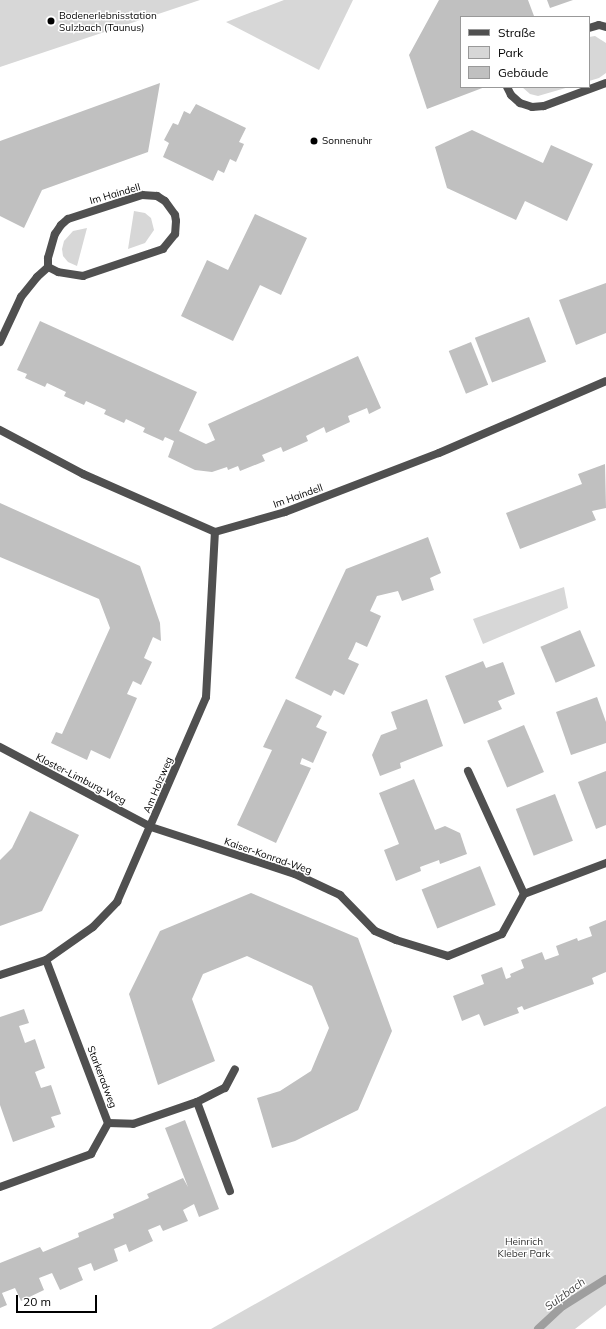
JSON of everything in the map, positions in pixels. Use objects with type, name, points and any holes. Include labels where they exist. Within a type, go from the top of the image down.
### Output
[{"type":"street","points":[[590,28],[599,25],[606,27]]},
{"type":"street","points":[[508,88],[511,95],[520,104],[532,108],[544,106],[606,83]]},
{"type":"street","name":"Im Haindell","points":[[142,195],[157,196],[165,201],[175,215],[176,221],[174,234],[167,245],[157,252],[83,276],[68,274],[48,267],[48,258],[55,234],[61,225],[68,219],[142,195]]},
{"type":"street","points":[[0,342],[21,297],[37,277],[48,267]]},
{"type":"street","name":"Im Haindell","points":[[215,532],[285,512],[439,453],[606,381]]},
{"type":"street","points":[[0,430],[83,474],[215,532]]},
{"type":"street","name":"Am Holzweg","points":[[0,975],[46,960],[93,927],[117,902],[151,827],[206,697],[215,532]]},
{"type":"street","name":"Kloster-Limburg-Weg","points":[[1,750],[151,827]]},
{"type":"street","points":[[468,771],[524,894],[606,863]]},
{"type":"street","name":"Kaiser-Konrad-Weg","points":[[151,827],[295,874],[340,895],[375,931],[396,940],[448,956],[502,934],[524,894]]},
{"type":"street","name":"Starkeradweg","points":[[0,1187],[91,1154],[108,1122],[46,960]]},
{"type":"street","points":[[108,1122],[133,1124],[197,1102],[225,1088],[235,1069]]},
{"type":"street","points":[[197,1102],[230,1192]]},
{"type":"green space","points":[[0,0],[200,0],[0,67]]},
{"type":"green space","points":[[284,0],[353,0],[319,70],[226,22]]},
{"type":"green space","points":[[595,36],[606,43],[606,73],[599,78],[590,81],[590,37]]},
{"type":"green space","points":[[523,88],[566,88],[538,96],[530,94]]},
{"type":"green space","points":[[134,211],[145,213],[151,218],[154,230],[145,243],[128,249]]},
{"type":"green space","points":[[87,228],[77,266],[68,262],[63,256],[62,249],[64,241],[73,231]]},
{"type":"green space","points":[[564,587],[568,608],[483,644],[473,619]]},
{"type":"green space","name":"Heinrich Kleber Park","points":[[606,1106],[606,1305],[575,1329],[211,1329]]},
{"type":"building","points":[[439,0],[528,0],[534,16],[460,16],[460,88],[482,88],[427,109],[409,55]]},
{"type":"building","points":[[547,0],[573,0],[550,8]]},
{"type":"building","points":[[160,83],[148,152],[42,190],[24,228],[0,216],[0,141]]},
{"type":"building","points":[[196,104],[246,128],[239,142],[244,144],[236,162],[230,159],[224,173],[218,170],[213,181],[163,157],[169,143],[164,140],[173,123],[178,125],[184,111],[190,114]]},
{"type":"building","points":[[472,130],[543,163],[551,145],[593,164],[567,221],[525,201],[516,220],[447,188],[435,147]]},
{"type":"building","points":[[255,214],[307,238],[281,295],[260,285],[233,341],[181,316],[207,260],[228,270]]},
{"type":"building","points":[[606,283],[606,333],[576,345],[559,300]]},
{"type":"building","points":[[529,317],[546,362],[492,383],[475,338]]},
{"type":"building","points":[[40,321],[197,392],[179,431],[206,444],[215,440],[208,424],[358,356],[381,408],[369,414],[367,408],[348,416],[350,422],[326,433],[324,427],[306,436],[308,441],[283,452],[281,447],[262,455],[265,461],[240,471],[238,466],[228,470],[227,467],[212,472],[195,470],[168,457],[174,441],[165,437],[163,441],[143,432],[145,428],[126,419],[124,423],[104,414],[106,410],[86,401],[84,405],[64,396],[66,392],[47,383],[45,387],[25,378],[27,374],[17,370]]},
{"type":"building","points":[[471,342],[488,385],[466,394],[449,351]]},
{"type":"building","points":[[605,464],[606,508],[592,511],[596,520],[520,549],[506,513],[582,484],[578,474]]},
{"type":"building","points":[[0,503],[140,566],[160,623],[161,641],[153,637],[144,658],[152,662],[141,685],[133,681],[127,694],[137,698],[110,759],[91,750],[87,760],[51,743],[56,732],[62,734],[110,628],[99,599],[0,557]]},
{"type":"building","points":[[428,537],[441,573],[430,578],[434,590],[402,601],[398,591],[377,596],[370,611],[381,616],[367,647],[356,642],[348,659],[359,664],[344,695],[334,690],[331,696],[295,678],[346,569]]},
{"type":"building","points":[[580,630],[595,666],[556,683],[540,647]]},
{"type":"building","points":[[483,661],[486,668],[503,662],[515,694],[498,701],[502,709],[464,724],[445,676]]},
{"type":"building","points":[[597,697],[606,722],[606,743],[571,755],[556,712]]},
{"type":"building","points":[[286,699],[322,716],[316,727],[327,732],[313,763],[302,758],[300,764],[311,768],[276,843],[237,825],[272,750],[263,747]]},
{"type":"building","points":[[427,699],[443,746],[400,763],[401,768],[380,776],[372,755],[381,735],[397,729],[391,712]]},
{"type":"building","points":[[524,725],[544,772],[507,788],[487,741]]},
{"type":"building","points":[[606,771],[606,825],[596,829],[578,782]]},
{"type":"building","points":[[414,779],[435,830],[445,826],[460,833],[467,854],[440,864],[439,860],[420,867],[421,871],[396,881],[384,850],[399,844],[379,793]]},
{"type":"building","points":[[555,794],[573,841],[534,856],[516,809]]},
{"type":"building","points":[[30,811],[79,835],[42,911],[0,926],[0,860],[12,848]]},
{"type":"building","points":[[480,866],[496,905],[437,929],[422,890]]},
{"type":"building","points":[[251,893],[358,938],[392,1031],[358,1110],[295,1141],[272,1148],[257,1098],[280,1091],[311,1071],[329,1028],[312,986],[247,956],[203,974],[192,999],[215,1061],[158,1085],[129,994],[160,931]]},
{"type":"building","points":[[606,920],[606,972],[592,978],[594,984],[524,1010],[522,1006],[517,1008],[519,1013],[484,1026],[479,1014],[462,1021],[453,996],[484,984],[481,975],[502,967],[506,979],[511,977],[510,974],[524,968],[521,960],[542,952],[545,960],[559,955],[556,946],[577,938],[578,941],[592,936],[589,927]]},
{"type":"building","points":[[24,1009],[29,1023],[19,1026],[25,1043],[35,1039],[45,1068],[35,1072],[41,1088],[51,1085],[61,1114],[51,1117],[55,1127],[13,1142],[0,1105],[0,1017]]},
{"type":"building","points":[[185,1120],[219,1209],[199,1217],[194,1204],[183,1210],[188,1221],[163,1231],[160,1225],[148,1230],[153,1241],[129,1252],[126,1244],[114,1249],[118,1261],[94,1271],[91,1263],[78,1268],[83,1280],[60,1290],[52,1273],[39,1278],[44,1290],[21,1301],[15,1288],[2,1293],[7,1305],[0,1308],[0,1263],[40,1247],[43,1252],[79,1237],[78,1233],[114,1218],[113,1214],[149,1198],[147,1194],[183,1178],[188,1187],[165,1128]]},
{"type":"waterway","name":"Sulzbach","points":[[538,1329],[563,1306],[606,1279]]},
{"type":"place","name":"Bodenerlebnisstation Sulzbach (Taunus)","points":[[51,21]]},
{"type":"place","name":"Sonnenuhr","points":[[314,141]]}]
